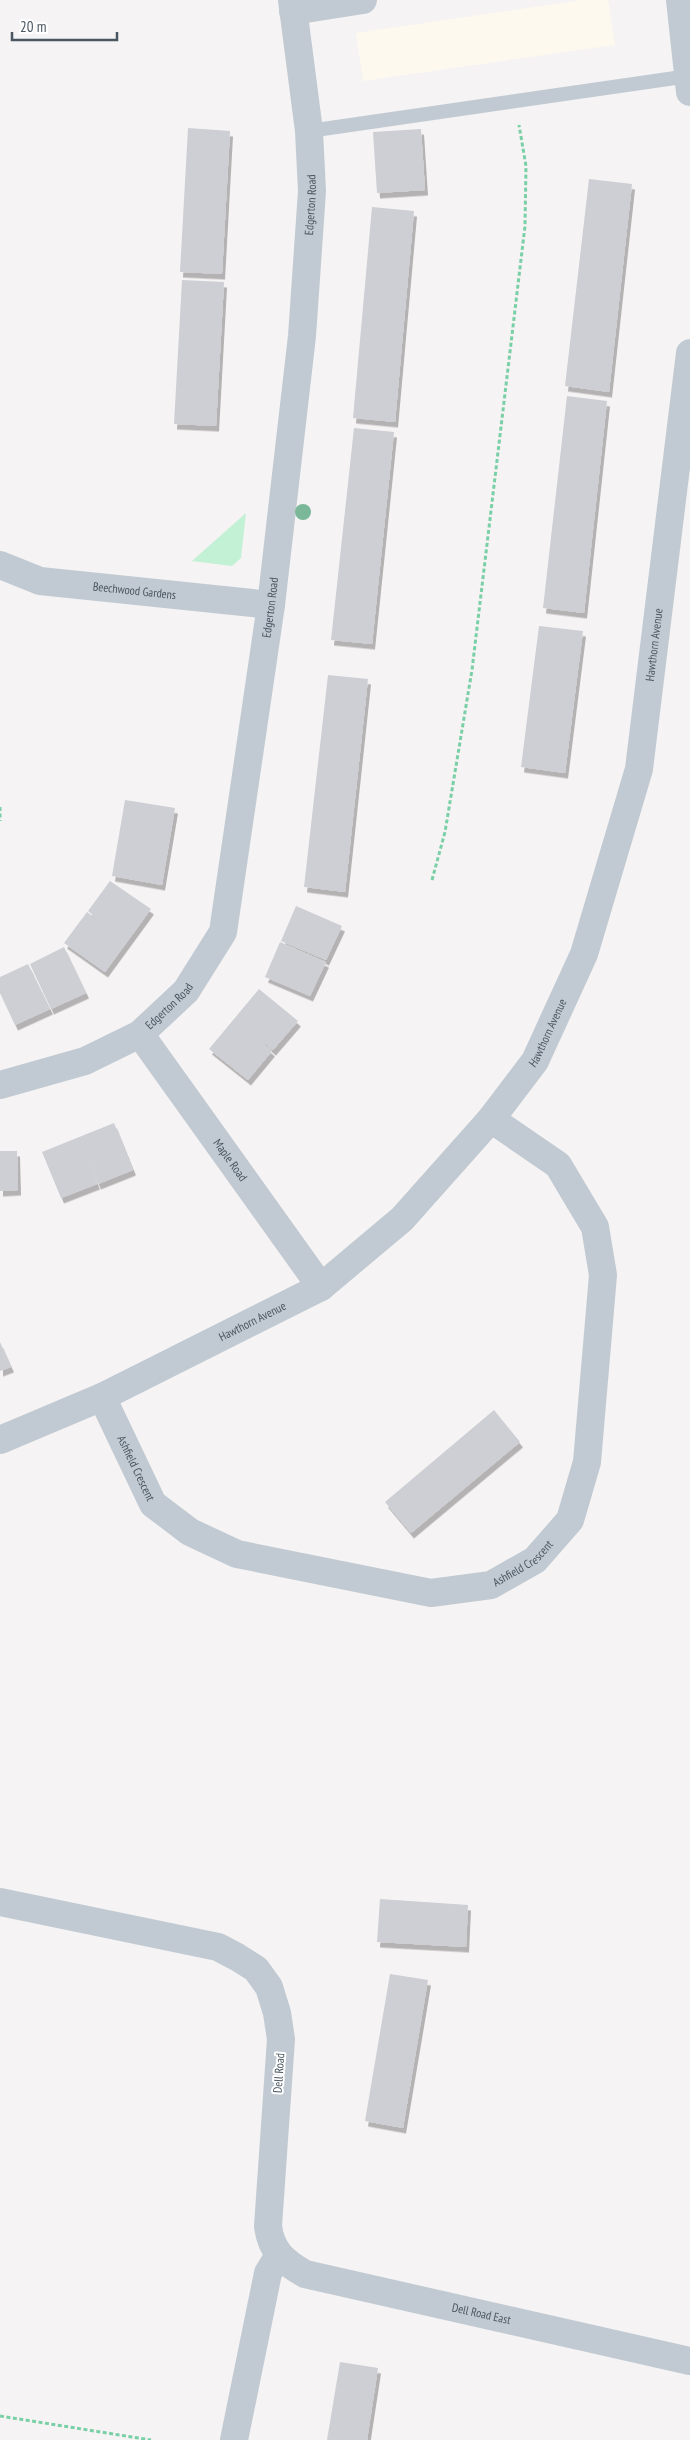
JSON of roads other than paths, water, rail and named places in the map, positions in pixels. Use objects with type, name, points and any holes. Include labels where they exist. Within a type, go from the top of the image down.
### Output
[{"type":"street","points":[[293,6],[364,0]]},
{"type":"street","points":[[680,0],[689,84]]},
{"type":"street","name":"Edgerton Road","points":[[0,1085],[85,1062],[140,1034],[186,991],[223,932],[271,605],[302,336],[312,191],[309,131],[293,6]]},
{"type":"street","name":"Hawthorn Avenue","points":[[0,1440],[102,1397],[321,1286],[402,1219],[491,1119],[535,1062],[584,954],[639,770],[690,353]]},
{"type":"street","name":"Beechwood Gardens","points":[[0,564],[40,581],[271,605]]},
{"type":"street","name":"Maple Road","points":[[140,1034],[321,1286]]},
{"type":"street","name":"Ashfield Crescent","points":[[102,1397],[153,1504],[190,1532],[237,1554],[431,1593],[491,1585],[535,1560],[570,1520],[587,1462],[603,1275],[595,1227],[558,1166],[491,1119]]},
{"type":"street","name":"Dell Road","points":[[0,1902],[218,1948],[256,1969],[269,1987],[277,2013],[281,2039],[268,2226],[270,2241],[279,2255]]},
{"type":"street","points":[[234,2440],[268,2273],[279,2255]]},
{"type":"street","name":"Dell Road East","points":[[279,2255],[290,2265],[305,2274],[690,2361]]},
{"type":"lane","points":[[309,131],[516,103],[689,84]]}]
